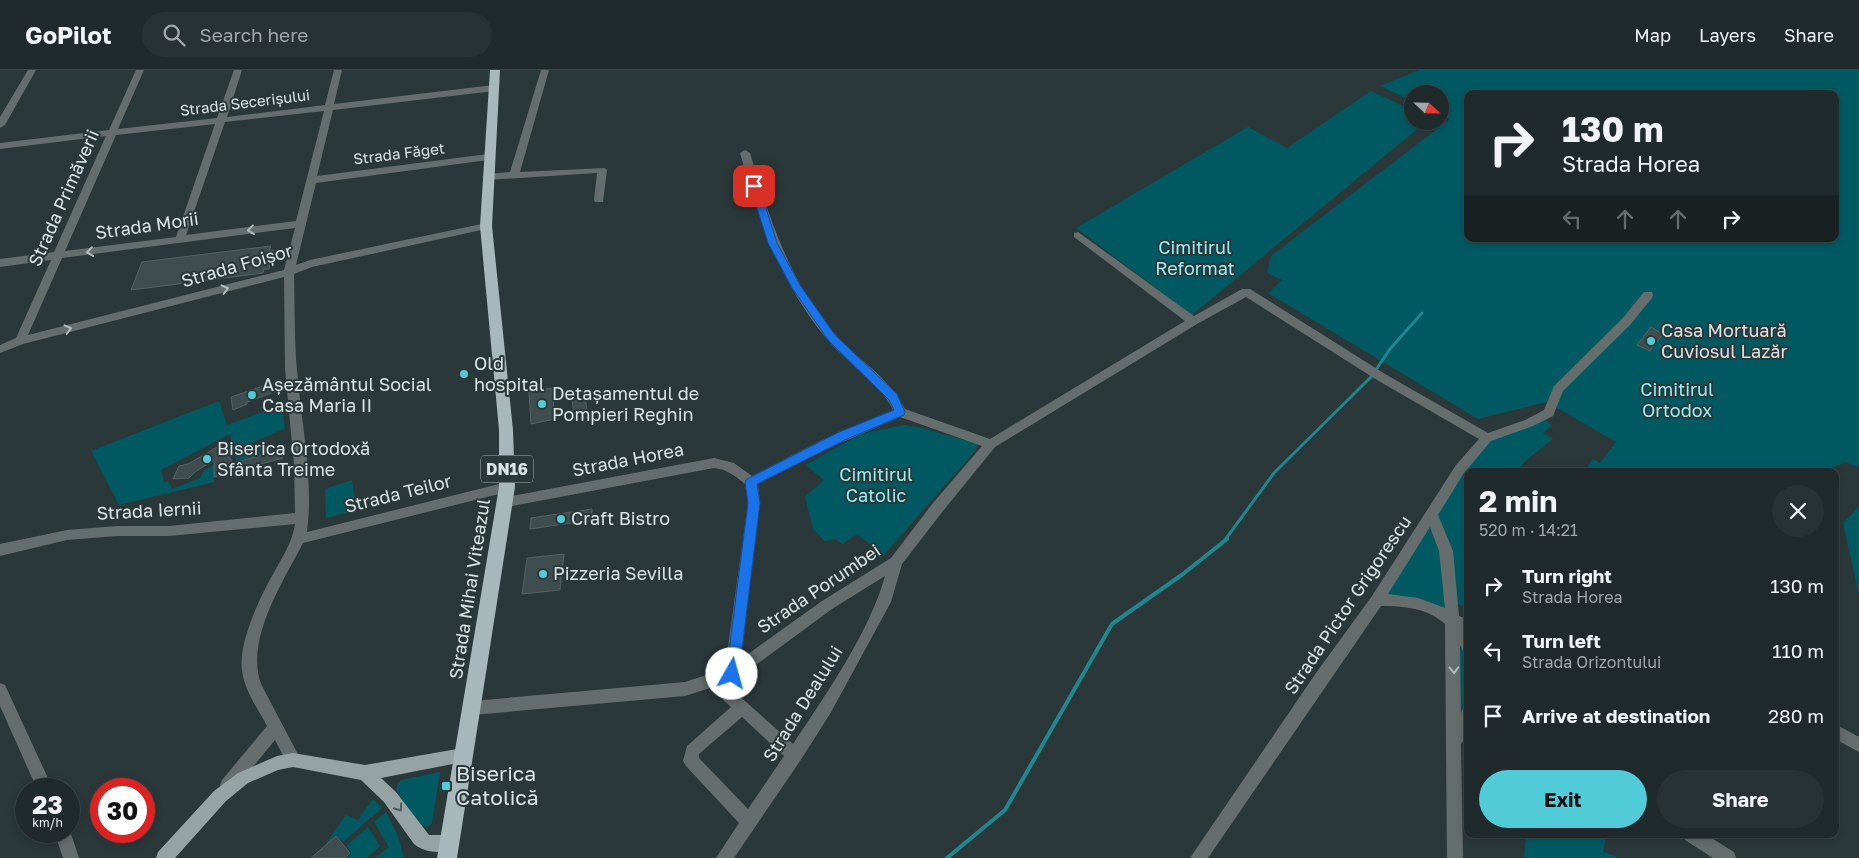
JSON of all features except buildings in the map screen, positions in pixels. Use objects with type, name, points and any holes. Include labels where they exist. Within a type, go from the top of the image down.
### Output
[{"type":"highway","name":"Strada Mihai Viteazul","points":[[447,850],[463,754],[473,708],[507,495],[506,430],[486,226],[488,157],[496,70]]},
{"type":"main road","points":[[164,858],[220,796],[243,778],[277,763],[293,760],[365,773],[463,754]]},
{"type":"main road","name":"Strada Mihai Viteazul","points":[[365,773],[390,797],[420,838],[426,843],[447,850]]},
{"type":"street","points":[[0,125],[32,70]]},
{"type":"street","name":"Strada Primăverii","points":[[20,341],[140,70]]},
{"type":"street","points":[[180,239],[238,70]]},
{"type":"street","points":[[293,760],[254,686],[249,671],[249,657],[263,606],[299,539],[302,518],[300,465],[291,368],[289,272],[299,224],[313,180],[338,70]]},
{"type":"street","points":[[514,175],[545,70]]},
{"type":"street","name":"Strada Secerișului","points":[[0,146],[494,88]]},
{"type":"street","points":[[745,153],[762,215],[772,243],[796,286],[832,338],[893,397],[900,412]]},
{"type":"street","name":"Strada Făget","points":[[313,180],[488,157]]},
{"type":"street","points":[[488,178],[602,170],[598,200]]},
{"type":"street","name":"Strada Morii","points":[[0,263],[299,224]]},
{"type":"street","name":"Strada Foișor","points":[[0,349],[20,341],[289,272],[310,264],[486,226]]},
{"type":"street","points":[[1078,235],[1193,321]]},
{"type":"street","name":"Strada Porumbei","points":[[473,708],[685,689],[714,682],[732,674],[827,605],[896,562],[938,507],[991,444],[1193,321],[1246,292],[1381,377],[1487,438]]},
{"type":"street","name":"Strada Pictor Grigorescu","points":[[1198,858],[1321,678],[1378,600],[1432,516],[1460,468],[1487,438],[1542,418],[1549,413],[1558,389],[1626,322],[1648,295]]},
{"type":"street","points":[[732,674],[754,503],[751,482],[817,447],[900,412],[991,444]]},
{"type":"street","name":"Strada Horea","points":[[507,495],[714,463],[727,464],[751,482]]},
{"type":"street","name":"Strada Teilor","points":[[299,539],[507,495]]},
{"type":"street","points":[[1432,516],[1446,551],[1452,598],[1455,858]]},
{"type":"street","name":"Strada Iernii","points":[[0,550],[67,535],[118,531],[169,531],[302,518]]},
{"type":"street","name":"Strada Dealului","points":[[724,858],[795,756],[825,709],[882,606],[896,562]]},
{"type":"street","points":[[1378,600],[1396,600],[1434,610],[1452,622],[1464,640]]},
{"type":"street","points":[[1452,622],[1464,624]]},
{"type":"street","points":[[714,682],[795,756]]},
{"type":"street","points":[[0,690],[41,778]]},
{"type":"street","points":[[741,708],[692,751],[691,761],[748,822]]},
{"type":"street","points":[[1455,745],[1464,724]]},
{"type":"street","points":[[220,796],[276,727]]},
{"type":"street","points":[[1839,733],[1859,745]]},
{"type":"street","points":[[1697,838],[1728,858]]},
{"type":"street","points":[[66,843],[72,858]]},
{"type":"green space","name":"Cimitirul Ortodox","points":[[1419,70],[1859,70],[1859,467],[1844,462],[1833,468],[1587,468],[1593,459],[1600,463],[1616,442],[1547,402],[1478,419],[1268,293],[1282,280],[1267,273],[1271,256],[1436,130],[1449,130],[1449,85],[1404,85],[1404,97],[1380,86]]},
{"type":"green space","name":"Cimitirul Reformat","points":[[1371,91],[1404,106],[1404,130],[1416,130],[1192,315],[1076,228],[1248,127],[1287,148]]},
{"type":"green space","points":[[219,401],[227,425],[282,405],[285,429],[251,443],[253,448],[266,443],[265,454],[237,462],[230,434],[161,470],[164,483],[168,481],[172,489],[200,478],[204,471],[231,454],[233,464],[214,470],[214,482],[119,505],[91,451]]},
{"type":"green space","points":[[1542,418],[1552,425],[1543,433],[1553,439],[1524,462],[1519,468],[1467,468],[1487,438]]},
{"type":"green space","name":"Cimitirul Catolic","points":[[904,425],[922,428],[978,444],[975,451],[884,555],[857,534],[843,544],[835,539],[825,541],[813,529],[805,497],[824,480],[806,465],[861,434]]},
{"type":"green space","points":[[1464,472],[1464,606],[1453,603],[1464,637],[1464,724],[1455,745],[1452,621],[1434,610],[1377,600]]},
{"type":"green space","points":[[352,480],[356,510],[326,518],[325,489]]},
{"type":"green space","points":[[1859,507],[1859,595],[1843,523]]},
{"type":"green space","points":[[440,772],[432,823],[428,827],[418,825],[397,791],[397,785],[401,780]]},
{"type":"green space","points":[[373,799],[382,808],[343,842],[336,835],[325,845],[346,815],[358,820]]},
{"type":"green space","points":[[386,812],[398,836],[404,858],[375,858],[389,847],[374,822]]},
{"type":"green space","points":[[368,827],[380,846],[367,858],[346,858],[352,853],[346,846]]},
{"type":"green space","points":[[1526,838],[1606,838],[1603,851],[1619,858],[1524,858]]},
{"type":"waterway","points":[[1225,540],[1274,473],[1371,377],[1390,349],[1422,313]]},
{"type":"waterway","points":[[947,858],[1005,810],[1112,624],[1183,574],[1227,539]]},
{"type":"place","name":"Casa Mortuară Cuviosul Lazăr","points":[[1651,341]]},
{"type":"place","name":"Old hospital","points":[[464,374]]},
{"type":"place","name":"Așezământul Social Casa Maria II","points":[[252,395]]},
{"type":"place","name":"Detașamentul de Pompieri Reghin","points":[[542,404]]},
{"type":"place","name":"Biserica Ortodoxă Sfânta Treime","points":[[207,459]]},
{"type":"place","name":"Craft Bistro","points":[[561,519]]},
{"type":"place","name":"Pizzeria Sevilla","points":[[543,574]]},
{"type":"place","name":"Biserica Catolică","points":[[446,786]]},
{"type":"route","points":[[732,674],[754,503],[754,491],[751,482],[856,429],[900,412],[893,397],[832,338],[796,286],[772,243],[754,186]]}]
